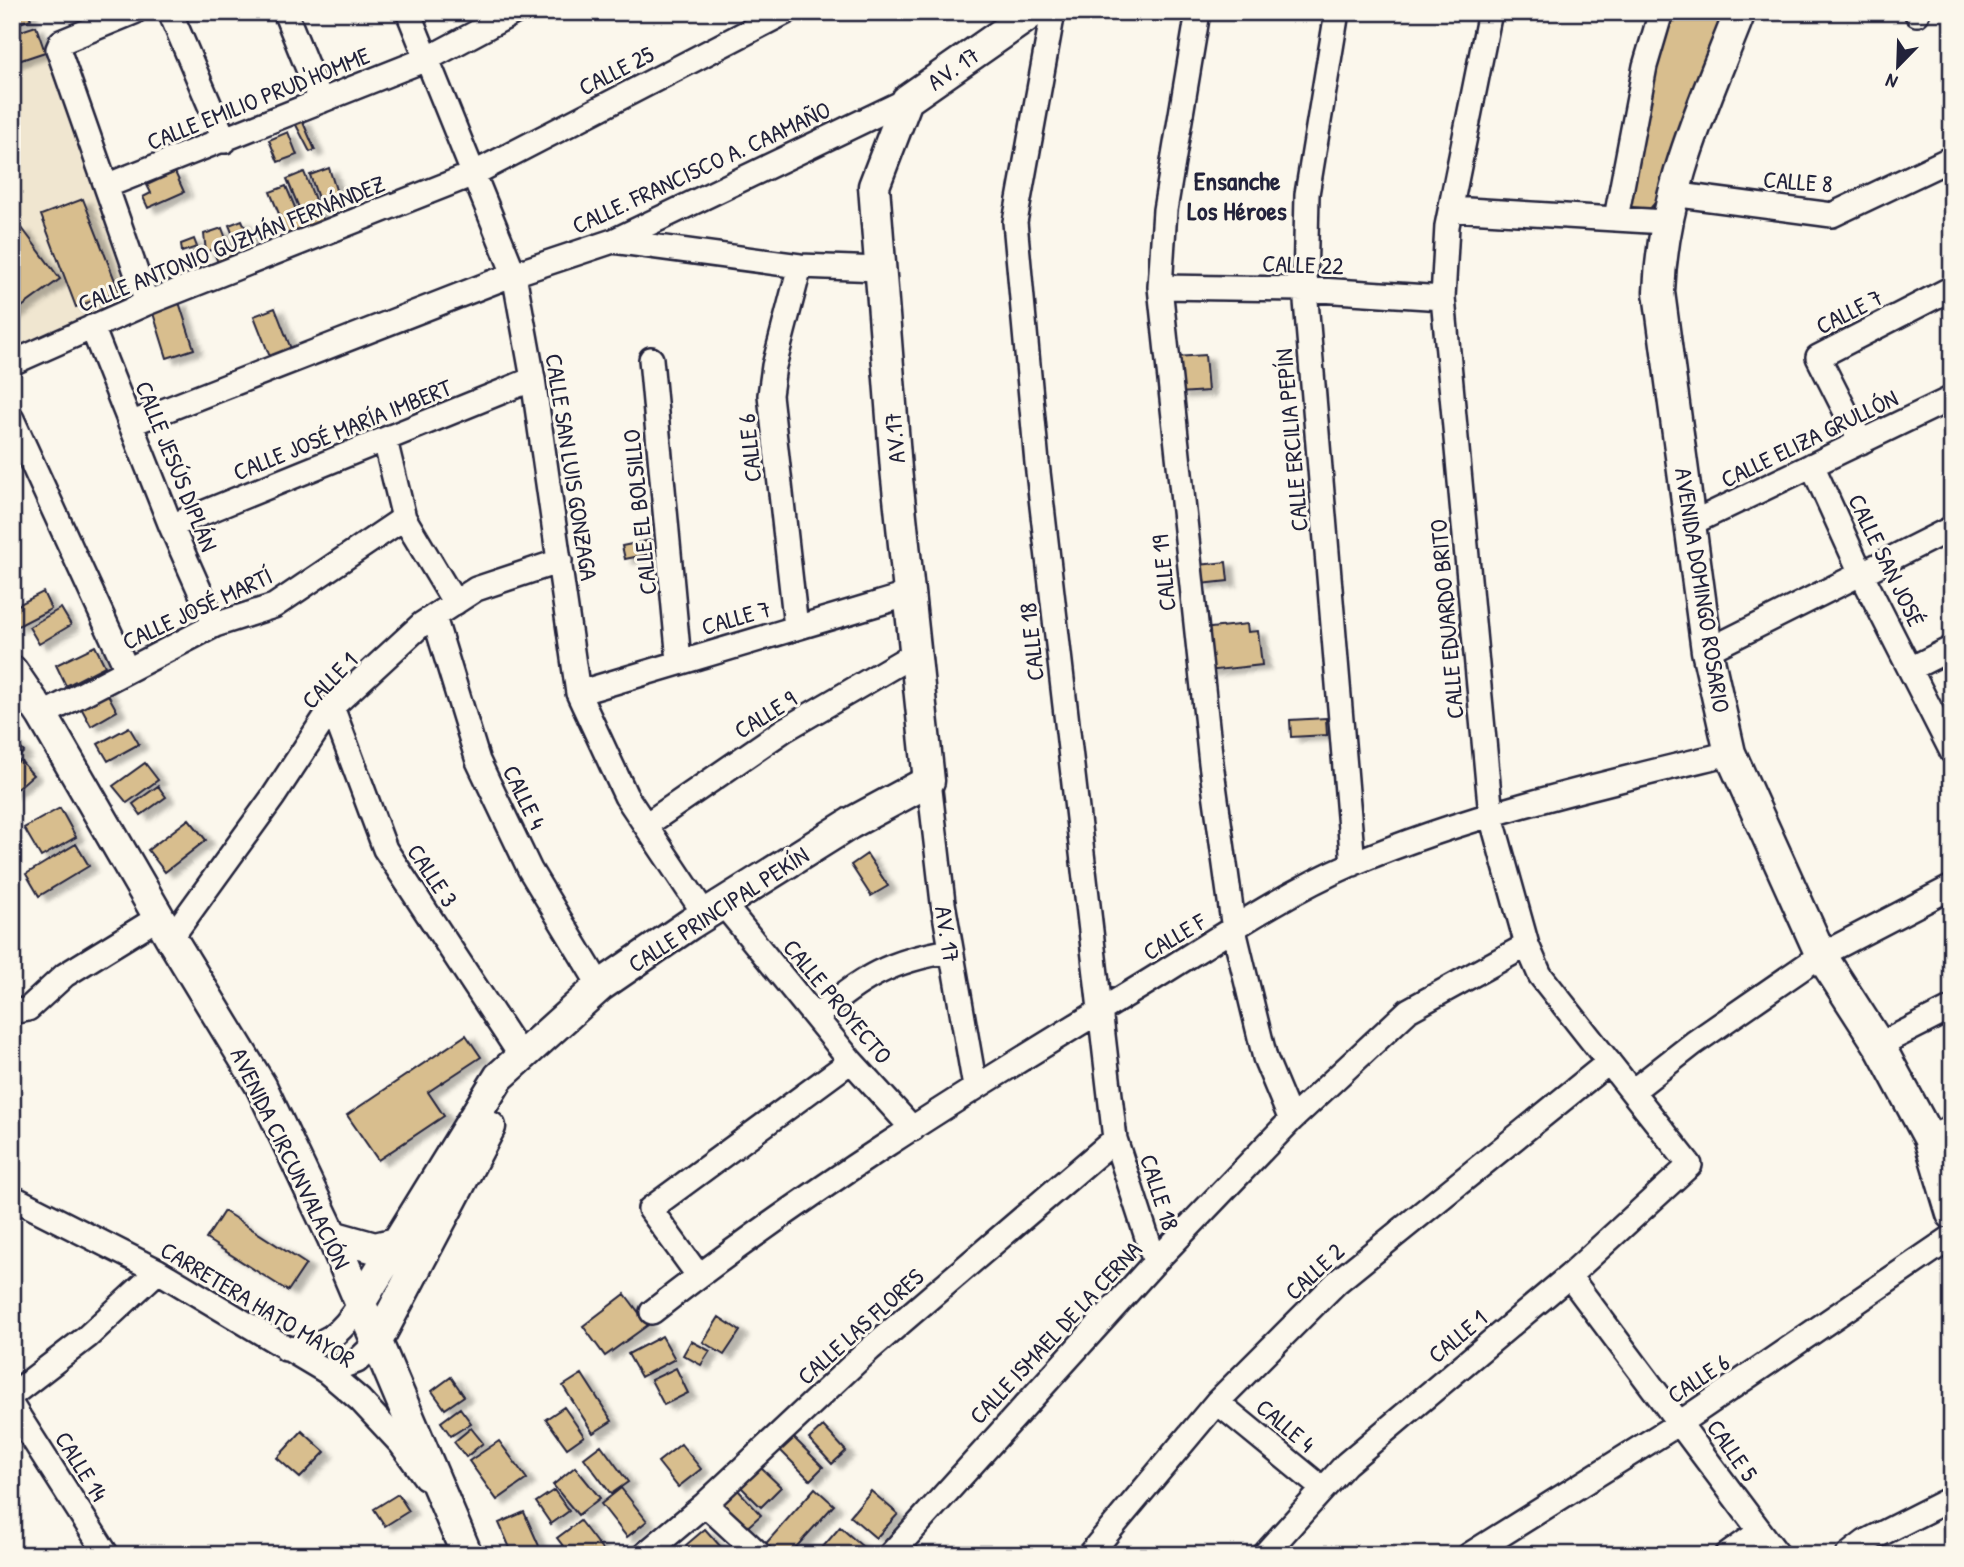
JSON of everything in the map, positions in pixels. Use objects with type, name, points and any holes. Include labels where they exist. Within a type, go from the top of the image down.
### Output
[{"type":"main road","name":"AV. 17","points":[[907,100],[1033,12]]},
{"type":"main road","name":"AVENIDA DOMINGO ROSARIO","points":[[1740,12],[1677,172],[1669,208],[1659,292],[1707,651],[1730,753],[1821,954],[1879,1045],[1940,1132],[1952,1214]]},
{"type":"main road","name":"AV.17","points":[[907,100],[874,186],[929,781]]},
{"type":"main road","name":"AVENIDA CIRCUNVALACIÓN","points":[[12,671],[42,715],[261,1086],[332,1236],[441,1499],[467,1555]]},
{"type":"main road","name":"CALLE PRINCIPAL PEKÍN","points":[[360,1303],[499,1077],[600,986],[851,823],[929,781]]},
{"type":"main road","name":"CALLE PRINCIPAL PEKÍN","points":[[376,1343],[510,1088],[522,1056]]},
{"type":"main road","points":[[332,1236],[375,1248],[397,1243]]},
{"type":"street","points":[[134,12],[61,42],[58,49],[147,303]]},
{"type":"street","points":[[170,12],[225,141]]},
{"type":"street","points":[[285,12],[321,101]]},
{"type":"street","name":"CALLE SAN LUIS GONZAGA","points":[[408,12],[429,58],[471,175],[514,274],[533,379],[578,693],[626,796],[715,910]]},
{"type":"street","name":"CALLE EMILIO PRUD'HOMME","points":[[106,187],[429,58],[515,12]]},
{"type":"street","name":"CALLE 25","points":[[471,175],[786,12]]},
{"type":"street","name":"CALLE 18","points":[[1052,12],[1015,222],[1039,477],[1115,1139],[1155,1262]]},
{"type":"street","name":"CALLE 19","points":[[1198,12],[1165,210],[1160,287],[1211,763],[1234,930],[1265,1058],[1291,1119]]},
{"type":"street","name":"CALLE ERCILIA PEPÍN","points":[[1337,12],[1307,194],[1305,289],[1353,864]]},
{"type":"street","name":"CALLE EDUARDO BRITO","points":[[1490,12],[1451,209],[1443,298],[1491,816],[1527,945],[1540,975],[1690,1165]]},
{"type":"street","points":[[1616,218],[1644,66],[1661,12]]},
{"type":"street","name":"CALLE. FRANCISCO A. CAAMAÑO","points":[[130,424],[514,274],[613,241],[907,100]]},
{"type":"street","name":"CALLE 8","points":[[1451,209],[1616,218],[1669,208],[1832,215],[1952,158]]},
{"type":"street","name":"CALLE ANTONIO GUZMÁN FERNÁNDEZ","points":[[12,363],[147,303],[471,175]]},
{"type":"street","points":[[613,241],[800,265],[880,269]]},
{"type":"street","name":"CALLE 6","points":[[796,627],[771,395],[774,366],[800,265]]},
{"type":"street","name":"CALLE 22","points":[[1160,287],[1305,289],[1443,298]]},
{"type":"street","name":"CALLE 7","points":[[1861,442],[1818,357],[1952,288]]},
{"type":"street","name":"CALLE JESÚS DIPLÁN","points":[[92,327],[171,526],[215,625]]},
{"type":"street","name":"CALLE EL BOLSILLO","points":[[651,359],[679,661]]},
{"type":"street","name":"CALLE JOSÉ MARÍA IMBERT","points":[[171,526],[533,379]]},
{"type":"street","name":"CALLE ELIZA GRULLÓN","points":[[1690,524],[1952,398]]},
{"type":"street","points":[[12,419],[127,670]]},
{"type":"street","points":[[385,440],[404,518],[455,603]]},
{"type":"street","name":"CALLE SAN JOSÉ","points":[[1812,465],[1861,573],[1912,668],[1952,752]]},
{"type":"street","name":"CALLE JOSÉ MARTÍ","points":[[42,715],[215,625],[274,606],[404,518]]},
{"type":"street","points":[[1707,651],[1952,528]]},
{"type":"street","name":"CALLE 1","points":[[165,927],[273,797],[332,707],[434,617],[476,589],[560,561]]},
{"type":"street","name":"CALLE 7","points":[[578,693],[910,594]]},
{"type":"street","name":"CALLE 4","points":[[434,617],[478,761],[530,870],[600,986]]},
{"type":"street","points":[[1912,668],[1952,648]]},
{"type":"street","name":"CALLE 9","points":[[646,825],[784,730],[916,653]]},
{"type":"street","name":"CALLE 3","points":[[332,707],[384,849],[522,1056]]},
{"type":"street","name":"CALLE F","points":[[652,1312],[698,1275],[975,1087],[1278,902],[1353,864],[1491,816],[1730,753]]},
{"type":"street","name":"AV. 17","points":[[929,781],[951,951],[975,1087]]},
{"type":"street","points":[[1633,1090],[1694,1043],[1821,954],[1952,887]]},
{"type":"street","name":"CALLE PROYECTO","points":[[715,910],[816,1017],[851,1061],[913,1129]]},
{"type":"street","points":[[12,1012],[28,1009],[65,975],[165,927]]},
{"type":"street","name":"CALLE ISMAEL DE LA CERNA","points":[[890,1555],[1155,1262],[1291,1119],[1409,1010],[1527,945]]},
{"type":"street","points":[[816,1017],[860,982],[892,964],[914,957],[951,951]]},
{"type":"street","points":[[1879,1045],[1952,1008]]},
{"type":"street","points":[[698,1275],[650,1209],[851,1061]]},
{"type":"street","name":"CALLE 2","points":[[1089,1555],[1217,1402],[1337,1282],[1609,1062]]},
{"type":"street","name":"CALLE LAS FLORES","points":[[644,1555],[705,1504],[870,1349],[1115,1139]]},
{"type":"street","name":"CALLE 1","points":[[1264,1555],[1346,1464],[1569,1276],[1690,1165]]},
{"type":"street","name":"CARRETERA HATO MAYOR","points":[[12,1197],[158,1272],[327,1371],[360,1400],[401,1444],[441,1499]]},
{"type":"street","name":"CALLE 6","points":[[1470,1555],[1681,1422],[1952,1237]]},
{"type":"street","points":[[12,1395],[87,1337],[158,1272]]},
{"type":"street","name":"CALLE 5","points":[[1569,1276],[1681,1422],[1778,1555]]},
{"type":"street","points":[[286,1349],[327,1342],[346,1324],[360,1303]]},
{"type":"street","points":[[327,1371],[357,1361],[376,1343]]},
{"type":"street","name":"CALLE 4","points":[[1217,1402],[1323,1489]]},
{"type":"street","name":"CALLE 14","points":[[12,1406],[107,1555]]},
{"type":"street","points":[[1848,1555],[1865,1542],[1952,1498]]},
{"type":"street","points":[[705,1504],[760,1555]]},
{"type":"street","points":[[1727,1555],[1759,1532]]},
{"type":"shaded area","points":[[44,46],[140,298],[12,347],[12,58]]},
{"type":"building","points":[[12,12],[28,12],[31,19],[12,26]]},
{"type":"building","points":[[1667,12],[1729,12],[1661,196],[1648,211],[1631,210],[1627,198]]},
{"type":"building","points":[[36,26],[45,52],[12,63],[12,34]]},
{"type":"building","points":[[302,120],[315,150],[310,152],[295,123]]},
{"type":"building","points":[[288,132],[297,155],[278,162],[269,140]]},
{"type":"building","points":[[329,168],[337,193],[331,195],[332,200],[320,204],[310,175]]},
{"type":"building","points":[[175,172],[184,192],[148,208],[143,197],[151,193],[147,185]]},
{"type":"building","points":[[304,172],[323,220],[307,227],[287,179]]},
{"type":"building","points":[[286,186],[304,229],[288,236],[270,192]]},
{"type":"building","points":[[83,199],[119,291],[76,307],[41,215]]},
{"type":"building","points":[[242,220],[255,250],[241,255],[229,225]]},
{"type":"building","points":[[22,228],[60,279],[12,314],[12,236]]},
{"type":"building","points":[[222,228],[233,257],[218,263],[213,249],[206,252],[204,234]]},
{"type":"building","points":[[194,239],[197,247],[182,252],[181,244]]},
{"type":"building","points":[[179,302],[194,349],[167,358],[152,310]]},
{"type":"building","points":[[275,308],[291,349],[270,357],[254,316]]},
{"type":"building","points":[[1205,355],[1208,391],[1179,393],[1176,357]]},
{"type":"building","points":[[651,540],[654,553],[625,559],[622,546]]},
{"type":"building","points":[[1226,562],[1228,581],[1201,584],[1199,565]]},
{"type":"building","points":[[43,592],[51,609],[16,627],[12,608]]},
{"type":"building","points":[[61,608],[71,625],[39,644],[29,627]]},
{"type":"building","points":[[1247,624],[1248,632],[1258,631],[1262,665],[1207,671],[1202,629]]},
{"type":"building","points":[[95,646],[105,666],[66,686],[56,665]]},
{"type":"building","points":[[105,689],[117,711],[91,726],[79,704]]},
{"type":"building","points":[[1326,718],[1327,735],[1291,737],[1290,720]]},
{"type":"building","points":[[129,727],[139,744],[108,761],[98,744]]},
{"type":"building","points":[[12,739],[24,752],[12,762]]},
{"type":"building","points":[[20,760],[33,775],[12,793],[12,767]]},
{"type":"building","points":[[145,763],[158,780],[127,803],[113,786]]},
{"type":"building","points":[[158,786],[166,797],[141,815],[133,804]]},
{"type":"building","points":[[60,808],[76,837],[41,857],[24,828]]},
{"type":"building","points":[[189,819],[206,840],[165,872],[148,850]]},
{"type":"building","points":[[76,844],[89,866],[39,896],[26,874]]},
{"type":"building","points":[[867,854],[888,886],[871,896],[851,865]]},
{"type":"building","points":[[466,1035],[481,1057],[428,1092],[444,1116],[378,1160],[347,1115]]},
{"type":"building","points":[[224,1211],[306,1264],[288,1291],[206,1239]]},
{"type":"building","points":[[625,1294],[648,1325],[605,1356],[583,1326]]},
{"type":"building","points":[[719,1317],[740,1331],[724,1355],[703,1342]]},
{"type":"building","points":[[662,1336],[675,1359],[641,1377],[628,1354]]},
{"type":"building","points":[[691,1341],[710,1351],[701,1365],[683,1355]]},
{"type":"building","points":[[676,1368],[688,1393],[664,1405],[651,1380]]},
{"type":"building","points":[[582,1374],[612,1421],[593,1433],[563,1386]]},
{"type":"building","points":[[451,1377],[464,1396],[445,1409],[432,1391]]},
{"type":"building","points":[[564,1407],[584,1436],[567,1448],[546,1419]]},
{"type":"building","points":[[460,1408],[471,1423],[451,1436],[441,1422]]},
{"type":"building","points":[[823,1426],[846,1451],[832,1464],[809,1439]]},
{"type":"building","points":[[471,1428],[483,1443],[466,1457],[454,1442]]},
{"type":"building","points":[[302,1431],[325,1452],[300,1478],[277,1458]]},
{"type":"building","points":[[792,1436],[823,1467],[810,1480],[779,1449]]},
{"type":"building","points":[[499,1441],[527,1479],[497,1500],[469,1461]]},
{"type":"building","points":[[681,1444],[701,1469],[678,1487],[658,1462]]},
{"type":"building","points":[[601,1445],[628,1482],[611,1494],[584,1458]]},
{"type":"building","points":[[575,1467],[600,1498],[578,1515],[553,1485]]},
{"type":"building","points":[[760,1467],[781,1487],[761,1507],[740,1486]]},
{"type":"building","points":[[621,1488],[647,1521],[627,1537],[601,1504]]},
{"type":"building","points":[[815,1488],[834,1505],[789,1555],[767,1555],[761,1549]]},
{"type":"building","points":[[554,1490],[569,1511],[551,1524],[536,1502]]},
{"type":"building","points":[[738,1490],[761,1515],[743,1531],[721,1505]]},
{"type":"building","points":[[871,1491],[898,1514],[876,1538],[850,1516]]},
{"type":"building","points":[[398,1494],[409,1511],[385,1526],[374,1509]]},
{"type":"building","points":[[524,1512],[543,1555],[513,1555],[499,1523]]},
{"type":"building","points":[[580,1521],[603,1551],[598,1555],[570,1555],[557,1538]]},
{"type":"building","points":[[840,1527],[870,1553],[816,1555]]},
{"type":"building","points":[[705,1529],[728,1555],[695,1555],[686,1545]]},
{"type":"building","points":[[913,1544],[929,1555],[905,1555]]},
{"type":"district","name":"Ensanche Los Héroes","points":[[1237,195]]}]
